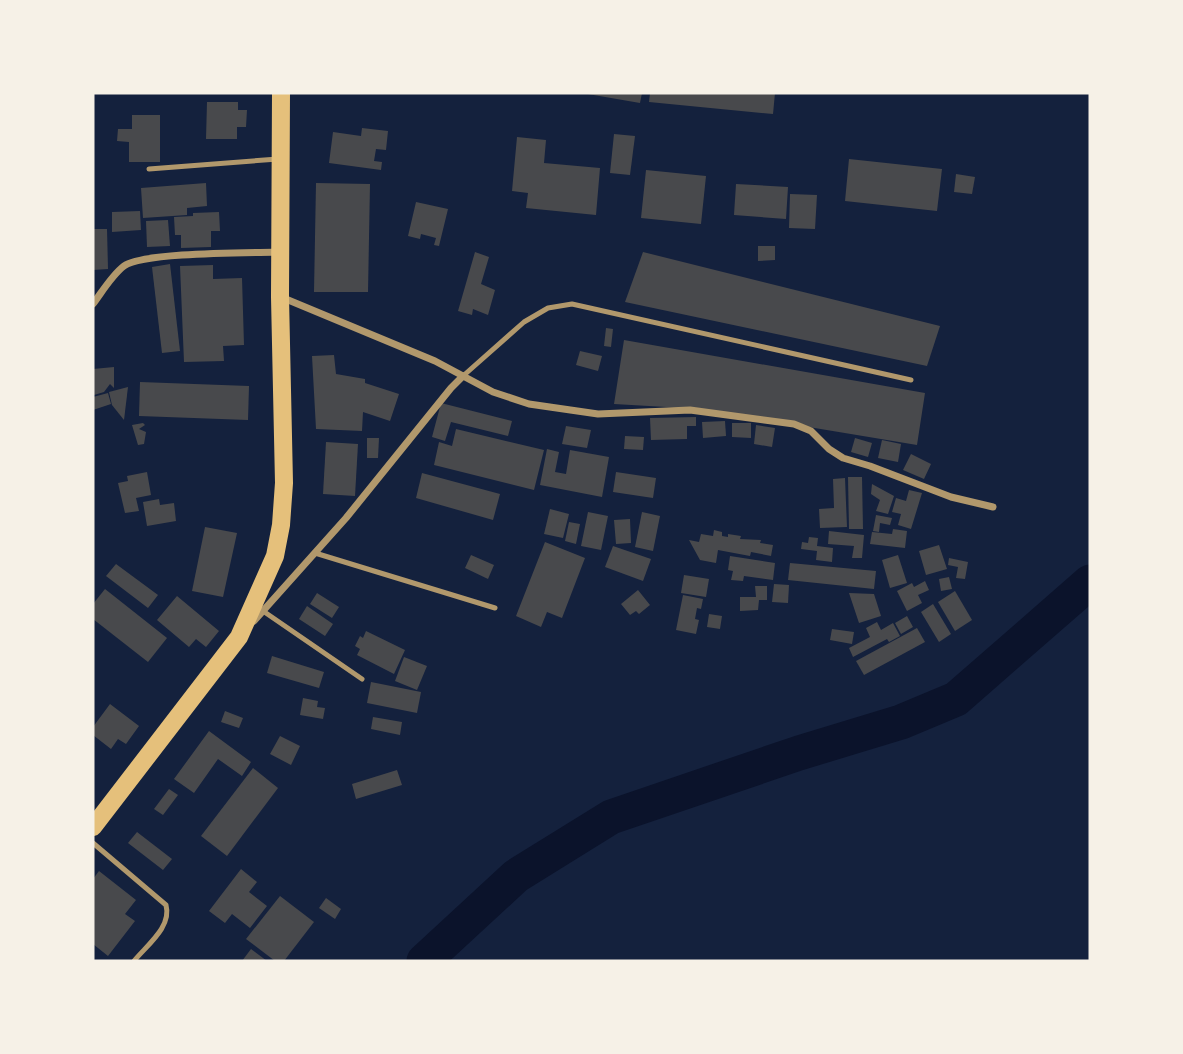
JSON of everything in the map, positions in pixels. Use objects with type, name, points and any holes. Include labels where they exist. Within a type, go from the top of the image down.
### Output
[{"type":"main road","points":[[93,827],[239,637],[275,556],[281,525],[284,483],[281,93]]},
{"type":"street","points":[[93,304],[123,267],[133,262],[154,257],[281,251]]},
{"type":"street","points":[[281,297],[435,361],[493,392],[529,404],[598,414],[690,410],[794,424],[811,431],[829,449],[843,458],[951,497],[993,507]]},
{"type":"street","points":[[239,637],[346,518],[463,376]]},
{"type":"lane","points":[[149,169],[281,159]]},
{"type":"lane","points":[[463,376],[524,322],[548,308],[572,304],[911,380]]},
{"type":"lane","points":[[315,553],[495,608]]},
{"type":"lane","points":[[263,611],[362,679]]},
{"type":"lane","points":[[93,843],[166,905],[166,924],[134,961]]},
{"type":"building","points":[[582,93],[642,93],[640,103]]},
{"type":"building","points":[[650,93],[775,93],[773,114],[649,102]]},
{"type":"building","points":[[207,102],[238,102],[238,110],[247,110],[246,127],[237,127],[237,139],[206,139]]},
{"type":"building","points":[[132,115],[160,115],[160,162],[129,162],[129,142],[117,141],[118,129],[132,129]]},
{"type":"building","points":[[362,128],[388,131],[386,150],[376,149],[374,161],[382,162],[381,170],[329,163],[333,132],[361,136]]},
{"type":"building","points":[[614,134],[635,136],[630,175],[610,173]]},
{"type":"building","points":[[517,137],[546,140],[544,163],[600,168],[596,215],[526,208],[528,193],[512,191]]},
{"type":"building","points":[[849,159],[942,169],[937,211],[845,201]]},
{"type":"building","points":[[646,170],[706,176],[701,224],[641,218]]},
{"type":"building","points":[[956,174],[975,177],[972,194],[954,192]]},
{"type":"building","points":[[206,183],[207,206],[187,208],[187,215],[143,218],[141,188]]},
{"type":"building","points":[[316,183],[370,184],[368,292],[314,292]]},
{"type":"building","points":[[736,184],[788,187],[786,219],[734,215]]},
{"type":"building","points":[[790,194],[817,195],[815,229],[789,228]]},
{"type":"building","points":[[416,202],[448,209],[439,246],[434,245],[436,238],[421,234],[420,239],[408,236]]},
{"type":"building","points":[[140,211],[141,230],[112,232],[112,212]]},
{"type":"building","points":[[219,212],[220,231],[211,231],[211,247],[181,248],[181,235],[175,235],[174,217]]},
{"type":"building","points":[[168,220],[170,246],[147,247],[146,221]]},
{"type":"building","points":[[93,229],[107,229],[108,269],[93,270]]},
{"type":"building","points":[[758,246],[775,246],[775,260],[758,261]]},
{"type":"building","points":[[475,252],[489,257],[481,284],[495,290],[488,315],[473,309],[472,315],[458,311]]},
{"type":"building","points":[[643,252],[940,326],[927,366],[625,302]]},
{"type":"building","points":[[170,264],[180,351],[162,353],[152,267]]},
{"type":"building","points":[[213,265],[213,279],[242,278],[244,345],[223,346],[224,361],[184,362],[180,266]]},
{"type":"building","points":[[606,328],[613,329],[611,347],[604,346]]},
{"type":"building","points":[[624,340],[925,393],[917,445],[701,409],[614,404]]},
{"type":"building","points":[[580,351],[602,356],[598,371],[576,365]]},
{"type":"building","points":[[334,355],[336,374],[365,379],[365,383],[399,394],[390,421],[363,412],[362,431],[316,429],[312,356]]},
{"type":"building","points":[[114,367],[114,388],[110,384],[104,392],[94,395],[93,369]]},
{"type":"building","points":[[140,382],[249,386],[248,420],[139,416]]},
{"type":"building","points":[[128,387],[124,420],[112,405],[109,392]]},
{"type":"building","points":[[108,393],[111,404],[93,410],[93,397]]},
{"type":"building","points":[[441,403],[512,421],[508,436],[451,422],[445,441],[432,437]]},
{"type":"building","points":[[696,417],[696,426],[687,426],[687,439],[651,440],[650,418]]},
{"type":"building","points":[[725,421],[726,436],[703,438],[702,422]]},
{"type":"building","points":[[732,423],[751,423],[751,438],[732,437]]},
{"type":"building","points":[[132,425],[145,425],[139,429],[146,432],[144,444],[138,445]]},
{"type":"building","points":[[756,425],[775,428],[772,447],[754,444]]},
{"type":"building","points":[[566,426],[591,430],[587,448],[562,444]]},
{"type":"building","points":[[456,429],[544,450],[534,490],[434,465],[439,442],[452,446]]},
{"type":"building","points":[[625,436],[644,437],[643,450],[624,449]]},
{"type":"building","points":[[367,438],[379,438],[378,458],[367,458]]},
{"type":"building","points":[[855,438],[872,443],[868,457],[851,452]]},
{"type":"building","points":[[882,440],[901,444],[898,462],[878,458]]},
{"type":"building","points":[[326,442],[358,444],[355,496],[323,494]]},
{"type":"building","points":[[547,449],[559,452],[555,472],[566,474],[570,450],[609,457],[602,497],[540,485]]},
{"type":"building","points":[[911,454],[931,464],[924,479],[903,470]]},
{"type":"building","points":[[147,472],[151,495],[136,498],[139,511],[125,513],[118,483],[128,481],[127,476]]},
{"type":"building","points":[[616,472],[656,478],[653,498],[613,492]]},
{"type":"building","points":[[422,473],[500,494],[493,520],[416,498]]},
{"type":"building","points":[[848,477],[862,477],[863,529],[849,529]]},
{"type":"building","points":[[845,478],[847,527],[820,528],[819,509],[834,508],[833,479]]},
{"type":"building","points":[[872,484],[894,496],[888,514],[876,511],[880,500],[871,494]]},
{"type":"building","points":[[909,490],[922,493],[911,529],[898,525],[901,514],[892,512],[896,498],[906,501]]},
{"type":"building","points":[[159,499],[160,505],[174,503],[176,521],[147,526],[143,502]]},
{"type":"building","points":[[550,509],[569,514],[563,538],[544,534]]},
{"type":"building","points":[[588,512],[608,516],[601,550],[581,546]]},
{"type":"building","points":[[642,512],[660,516],[653,551],[635,547]]},
{"type":"building","points":[[876,515],[892,518],[890,525],[880,523],[879,532],[873,531]]},
{"type":"building","points":[[630,519],[631,543],[616,544],[614,520]]},
{"type":"building","points":[[569,522],[580,524],[576,544],[565,541]]},
{"type":"building","points":[[205,527],[237,533],[223,597],[192,591]]},
{"type":"building","points":[[893,529],[907,531],[905,548],[870,544],[872,532],[892,534]]},
{"type":"building","points":[[714,530],[722,532],[722,536],[741,536],[740,539],[761,540],[760,543],[773,545],[771,556],[751,552],[750,556],[718,550],[716,563],[700,560],[689,540],[699,542],[701,534],[713,536]]},
{"type":"building","points":[[829,531],[864,535],[862,558],[852,558],[854,546],[828,544]]},
{"type":"building","points":[[809,537],[818,538],[817,546],[833,548],[832,562],[816,560],[817,551],[801,549],[802,542],[808,543]]},
{"type":"building","points":[[545,542],[585,558],[562,618],[547,612],[541,627],[516,616]]},
{"type":"building","points":[[939,545],[947,569],[926,575],[919,551]]},
{"type":"building","points":[[613,546],[651,559],[643,581],[605,567]]},
{"type":"building","points":[[471,555],[494,565],[488,579],[465,568]]},
{"type":"building","points":[[898,555],[907,583],[890,588],[882,560]]},
{"type":"building","points":[[730,556],[775,563],[773,580],[744,576],[743,581],[731,580],[733,571],[728,570]]},
{"type":"building","points":[[949,558],[968,562],[965,579],[956,578],[958,567],[948,565]]},
{"type":"building","points":[[790,563],[876,571],[874,589],[788,580]]},
{"type":"building","points":[[116,564],[158,595],[148,608],[106,576]]},
{"type":"building","points":[[684,575],[709,579],[706,597],[681,593]]},
{"type":"building","points":[[949,577],[952,589],[941,591],[939,579]]},
{"type":"building","points":[[925,581],[929,590],[918,595],[922,603],[907,611],[897,591],[912,583],[914,587]]},
{"type":"building","points":[[774,584],[789,585],[788,603],[772,602]]},
{"type":"building","points":[[755,586],[767,586],[767,600],[759,600],[758,610],[740,611],[740,597],[756,597]]},
{"type":"building","points":[[105,589],[167,638],[148,662],[93,619],[93,604]]},
{"type":"building","points":[[638,590],[650,605],[639,614],[636,611],[630,615],[621,604]]},
{"type":"building","points":[[955,591],[972,620],[955,631],[938,602]]},
{"type":"building","points":[[317,593],[339,607],[332,618],[310,604]]},
{"type":"building","points":[[849,593],[874,594],[881,616],[859,623]]},
{"type":"building","points":[[683,595],[703,599],[701,609],[697,608],[695,619],[699,620],[696,634],[676,630]]},
{"type":"building","points":[[177,596],[219,631],[206,647],[196,639],[189,647],[157,620]]},
{"type":"building","points":[[933,604],[951,634],[939,642],[921,612]]},
{"type":"building","points":[[307,606],[333,624],[325,636],[299,619]]},
{"type":"building","points":[[709,614],[722,616],[720,629],[707,627]]},
{"type":"building","points":[[907,616],[913,627],[901,634],[895,623]]},
{"type":"building","points":[[877,622],[881,630],[893,623],[900,636],[889,642],[887,639],[853,657],[849,648],[870,637],[866,628]]},
{"type":"building","points":[[917,628],[925,642],[864,675],[856,661]]},
{"type":"building","points":[[832,629],[854,632],[852,644],[830,640]]},
{"type":"building","points":[[366,631],[405,650],[394,674],[357,655],[360,649],[355,646]]},
{"type":"building","points":[[272,656],[324,672],[319,688],[267,673]]},
{"type":"building","points":[[404,657],[427,666],[417,690],[395,681]]},
{"type":"building","points":[[371,682],[421,692],[417,713],[367,703]]},
{"type":"building","points":[[303,698],[318,701],[317,707],[325,708],[323,719],[300,715]]},
{"type":"building","points":[[110,704],[139,726],[126,744],[118,739],[111,749],[93,735],[93,727]]},
{"type":"building","points":[[225,711],[243,718],[239,728],[221,722]]},
{"type":"building","points":[[373,717],[402,722],[400,735],[371,729]]},
{"type":"building","points":[[209,731],[251,762],[242,776],[218,759],[194,793],[174,779]]},
{"type":"building","points":[[280,736],[300,746],[291,765],[270,754]]},
{"type":"building","points":[[253,768],[278,788],[227,856],[201,836]]},
{"type":"building","points":[[397,770],[402,785],[356,799],[352,784]]},
{"type":"building","points":[[169,789],[178,795],[163,815],[154,809]]},
{"type":"building","points":[[137,832],[172,859],[163,870],[128,843]]},
{"type":"building","points":[[241,869],[257,882],[249,892],[267,906],[250,928],[232,914],[225,923],[209,911]]},
{"type":"building","points":[[99,871],[136,900],[125,914],[135,921],[108,956],[93,944],[93,879]]},
{"type":"building","points":[[280,896],[314,922],[284,961],[275,961],[246,939]]},
{"type":"building","points":[[326,898],[341,909],[335,919],[319,908]]},
{"type":"building","points":[[251,949],[267,961],[242,961]]},
{"type":"waterway","points":[[424,961],[516,876],[611,817],[799,753],[901,722],[956,699],[1090,582]]}]
